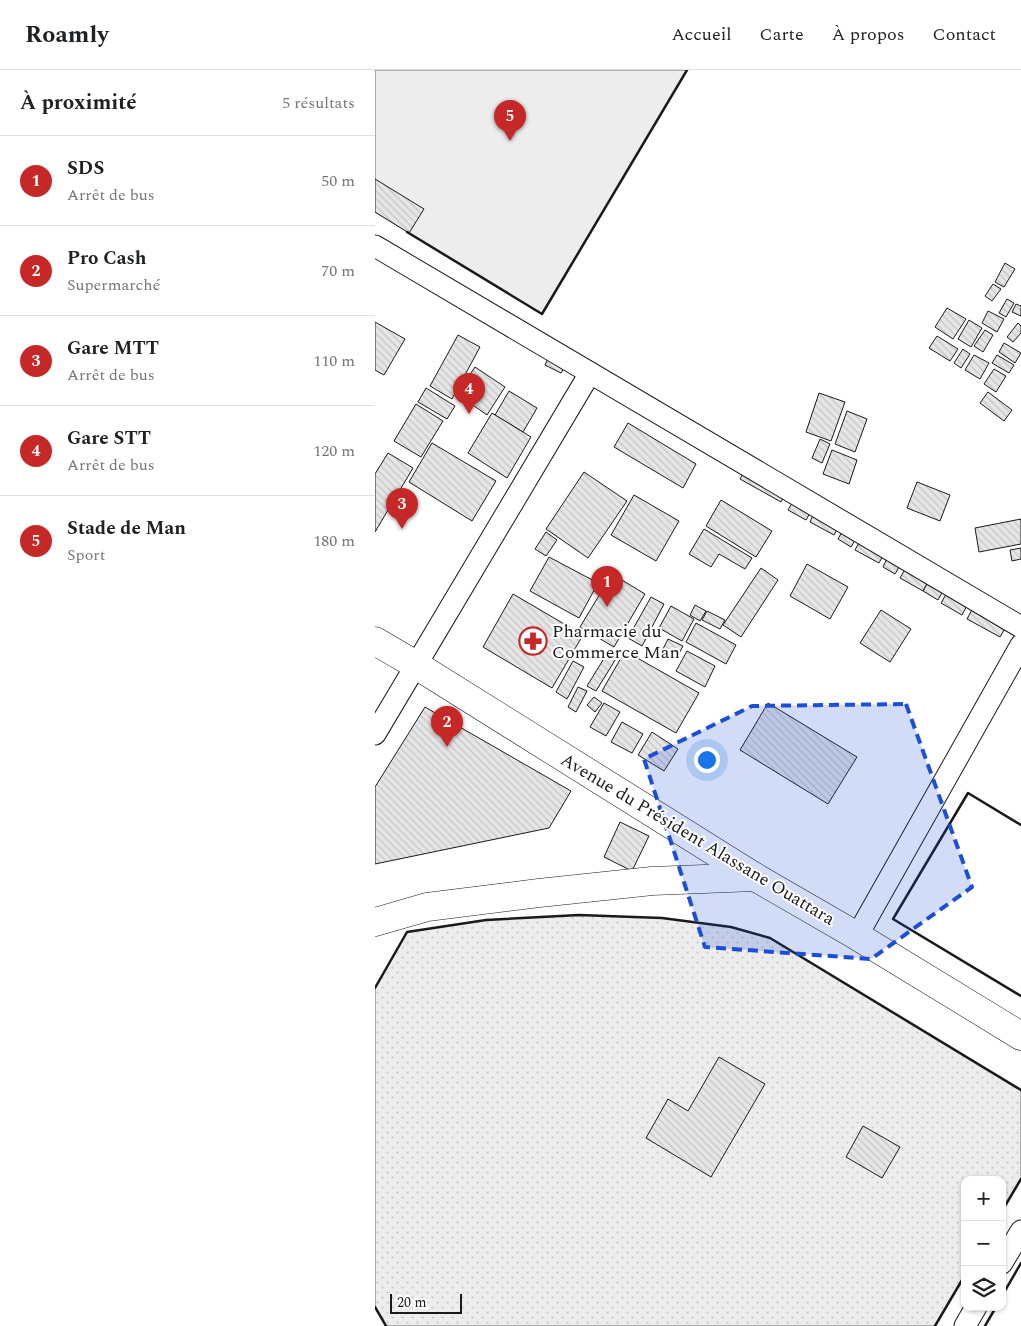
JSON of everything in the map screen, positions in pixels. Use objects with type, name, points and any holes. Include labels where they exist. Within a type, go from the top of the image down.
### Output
[{"type":"main road","name":"Avenue du Président Alassane Ouattara","points":[[375,642],[416,665],[755,877],[857,936],[1021,1036]]},
{"type":"main road","points":[[375,922],[427,907],[539,893],[653,881],[755,877]]},
{"type":"street","points":[[375,246],[1021,627]]},
{"type":"street","points":[[375,734],[589,373]]},
{"type":"street","points":[[857,936],[1021,645]]},
{"type":"street","points":[[1006,1256],[1021,1231]]},
{"type":"street","points":[[965,1326],[974,1311]]},
{"type":"highlighted area","points":[[906,704],[972,887],[871,959],[705,947],[644,759],[752,706]]},
{"type":"shaded area","points":[[375,70],[687,70],[542,314],[375,212]]},
{"type":"shaded area","points":[[579,915],[662,918],[731,927],[770,938],[1021,1090],[1021,1179],[1006,1204],[1006,1176],[961,1176],[961,1282],[935,1326],[386,1326],[375,1307],[375,988],[407,932],[486,920]]},
{"type":"building","points":[[375,179],[424,209],[409,233],[375,212]]},
{"type":"building","points":[[1005,263],[1015,269],[1004,287],[995,282]]},
{"type":"building","points":[[993,284],[1001,289],[992,301],[985,296]]},
{"type":"building","points":[[1007,299],[1014,303],[1006,317],[999,313]]},
{"type":"building","points":[[1016,304],[1021,306],[1021,316],[1012,312]]},
{"type":"building","points":[[947,308],[966,319],[953,339],[935,327]]},
{"type":"building","points":[[988,311],[1004,319],[997,332],[982,323]]},
{"type":"building","points":[[969,320],[982,328],[971,347],[958,339]]},
{"type":"building","points":[[375,322],[405,339],[384,375],[375,370]]},
{"type":"building","points":[[1018,323],[1021,326],[1021,333],[1013,342],[1007,337]]},
{"type":"building","points":[[985,330],[993,335],[983,352],[974,346]]},
{"type":"building","points":[[458,335],[480,347],[452,399],[430,386]]},
{"type":"building","points":[[937,336],[958,349],[950,361],[929,348]]},
{"type":"building","points":[[1004,343],[1021,353],[1015,363],[999,352]]},
{"type":"building","points":[[963,349],[970,354],[961,368],[954,363]]},
{"type":"building","points":[[550,354],[567,363],[561,373],[545,365]]},
{"type":"building","points":[[974,355],[989,363],[980,379],[965,370]]},
{"type":"building","points":[[997,355],[1014,365],[1009,373],[992,363]]},
{"type":"building","points":[[475,367],[505,387],[487,415],[457,394]]},
{"type":"building","points":[[994,369],[1006,376],[996,392],[984,384]]},
{"type":"building","points":[[426,388],[455,406],[447,419],[418,402]]},
{"type":"building","points":[[509,391],[537,408],[523,432],[495,415]]},
{"type":"building","points":[[988,392],[1012,410],[1004,421],[980,403]]},
{"type":"building","points":[[819,393],[845,402],[831,441],[806,432]]},
{"type":"building","points":[[416,404],[443,421],[421,457],[394,441]]},
{"type":"building","points":[[847,411],[867,419],[855,452],[835,444]]},
{"type":"building","points":[[492,413],[531,437],[507,478],[468,453]]},
{"type":"building","points":[[628,423],[696,464],[683,488],[614,447]]},
{"type":"building","points":[[820,439],[830,444],[822,463],[812,458]]},
{"type":"building","points":[[432,443],[496,481],[472,521],[409,482]]},
{"type":"building","points":[[832,450],[857,460],[849,484],[823,474]]},
{"type":"building","points":[[388,453],[413,468],[375,532],[375,474]]},
{"type":"building","points":[[745,470],[786,493],[781,502],[740,479]]},
{"type":"building","points":[[584,472],[627,501],[588,558],[546,529]]},
{"type":"building","points":[[917,482],[950,495],[940,521],[907,508]]},
{"type":"building","points":[[634,495],[679,521],[656,561],[611,535]]},
{"type":"building","points":[[795,498],[813,508],[806,520],[788,510]]},
{"type":"building","points":[[721,500],[772,531],[756,557],[706,526]]},
{"type":"building","points":[[814,513],[839,526],[834,535],[810,522]]},
{"type":"building","points":[[1021,519],[1021,544],[979,552],[975,528]]},
{"type":"building","points":[[844,528],[858,535],[851,547],[838,539]]},
{"type":"building","points":[[704,529],[752,558],[745,569],[719,554],[711,567],[689,554]]},
{"type":"building","points":[[546,532],[557,540],[546,556],[535,549]]},
{"type":"building","points":[[862,537],[886,550],[879,563],[855,550]]},
{"type":"building","points":[[1021,548],[1021,559],[1012,561],[1010,550]]},
{"type":"building","points":[[889,554],[902,562],[895,574],[883,567]]},
{"type":"building","points":[[549,557],[598,583],[579,618],[530,591]]},
{"type":"building","points":[[807,564],[848,587],[830,619],[790,596]]},
{"type":"building","points":[[908,564],[931,576],[923,591],[900,578]]},
{"type":"building","points":[[761,568],[778,580],[741,637],[723,625]]},
{"type":"building","points":[[612,574],[645,594],[614,647],[580,627]]},
{"type":"building","points":[[930,579],[945,587],[938,600],[923,591]]},
{"type":"building","points":[[948,591],[969,602],[962,615],[941,603]]},
{"type":"building","name":"Pharmacie du Commerce Man","points":[[513,594],[583,635],[552,688],[483,647]]},
{"type":"building","points":[[651,597],[664,604],[642,646],[628,638]]},
{"type":"building","points":[[695,605],[706,611],[700,621],[690,615]]},
{"type":"building","points":[[671,606],[694,619],[682,641],[659,628]]},
{"type":"building","points":[[974,606],[1007,625],[1000,637],[967,619]]},
{"type":"building","points":[[881,610],[911,629],[890,662],[860,643]]},
{"type":"building","points":[[707,611],[725,620],[720,629],[702,620]]},
{"type":"building","points":[[696,623],[736,645],[726,664],[686,642]]},
{"type":"building","points":[[668,639],[683,646],[676,659],[662,651]]},
{"type":"building","points":[[625,651],[699,693],[676,733],[602,691]]},
{"type":"building","points":[[687,651],[715,666],[705,687],[676,671]]},
{"type":"building","points":[[608,652],[617,657],[596,691],[587,686]]},
{"type":"building","points":[[573,661],[584,667],[567,699],[556,692]]},
{"type":"building","points":[[578,687],[587,691],[576,712],[568,707]]},
{"type":"building","points":[[594,697],[602,703],[595,712],[587,705]]},
{"type":"building","points":[[604,703],[620,712],[606,736],[590,727]]},
{"type":"building","points":[[768,703],[857,757],[828,804],[740,750]]},
{"type":"building","points":[[425,707],[571,791],[549,828],[375,864],[375,787]]},
{"type":"building","points":[[622,722],[643,734],[632,753],[611,742]]},
{"type":"building","points":[[652,732],[678,749],[664,771],[638,755]]},
{"type":"building","points":[[620,822],[649,836],[632,871],[604,857]]},
{"type":"building","points":[[719,1057],[765,1084],[711,1177],[646,1138],[668,1099],[688,1111]]},
{"type":"building","points":[[863,1126],[900,1147],[882,1178],[846,1157]]},
{"type":"wall","points":[[407,232],[542,314],[687,70]]},
{"type":"wall","points":[[1021,825],[968,793],[893,919],[1021,996]]},
{"type":"wall","points":[[375,988],[407,932],[486,920],[579,915],[662,918],[731,927],[770,938],[1021,1090]]},
{"type":"wall","points":[[1006,1204],[1021,1179]]},
{"type":"wall","points":[[1006,1289],[1021,1263]]},
{"type":"wall","points":[[935,1326],[961,1282]]},
{"type":"wall","points":[[375,1307],[386,1326]]},
{"type":"wall","points":[[985,1326],[994,1311]]},
{"type":"place","name":"Stade de Man","points":[[510,141]]},
{"type":"place","name":"Gare STT","points":[[469,414]]},
{"type":"place","name":"Gare MTT","points":[[402,529]]},
{"type":"place","name":"SDS","points":[[607,607]]},
{"type":"place","name":"Pharmacie du Commerce Man","points":[[533,641]]},
{"type":"place","name":"Pro Cash","points":[[447,747]]}]
